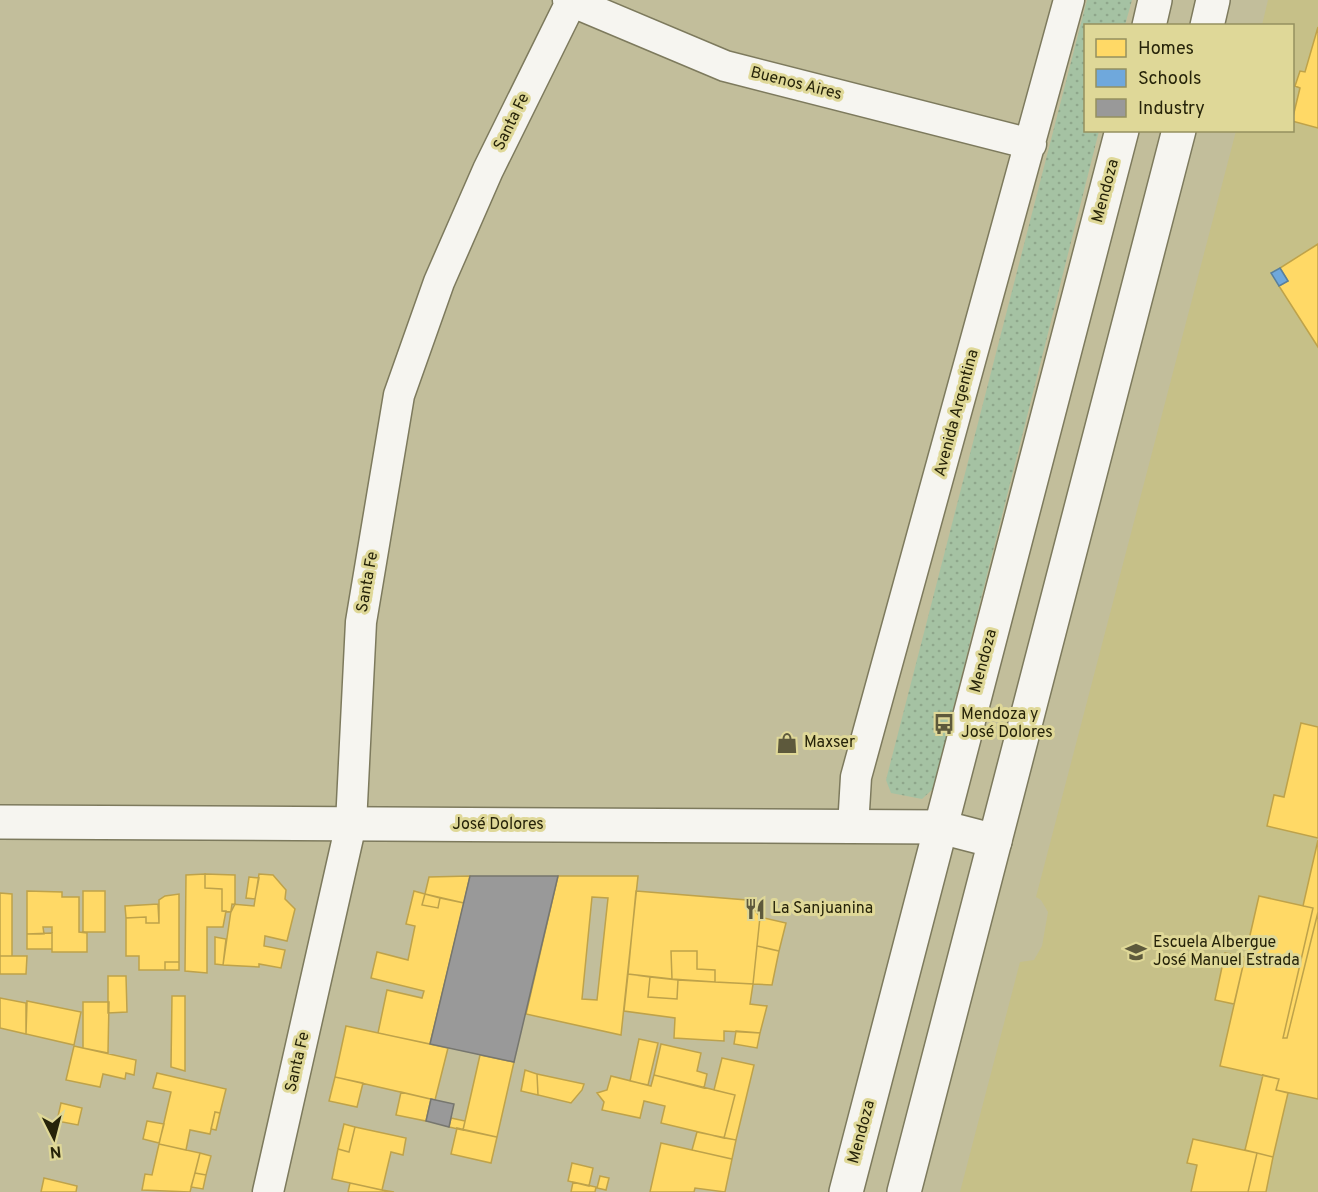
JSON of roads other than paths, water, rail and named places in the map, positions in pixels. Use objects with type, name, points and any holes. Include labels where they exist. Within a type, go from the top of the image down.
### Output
[{"type":"main road","points":[[1149,24],[1155,0]]},
{"type":"main road","points":[[1207,24],[1213,0]]},
{"type":"main road","name":"Mendoza","points":[[846,1192],[1121,132]]},
{"type":"main road","points":[[904,1192],[1178,132]]},
{"type":"main road","name":"José Dolores","points":[[0,822],[941,827],[995,841]]},
{"type":"street","name":"Avenida Argentina","points":[[853,827],[856,777],[1069,0]]},
{"type":"street","name":"Buenos Aires","points":[[569,1],[724,66],[1031,144]]},
{"type":"street","name":"Santa Fe","points":[[268,1192],[351,824],[361,622],[399,395],[443,272],[488,170],[569,1]]},
{"type":"place","name":"Mendoza y José Dolores","points":[[944,724]]},
{"type":"place","name":"Maxser","points":[[787,743]]},
{"type":"place","name":"La Sanjuanina","points":[[755,909]]},
{"type":"place","name":"Escuela Albergue José Manuel Estrada","points":[[1136,952]]}]
